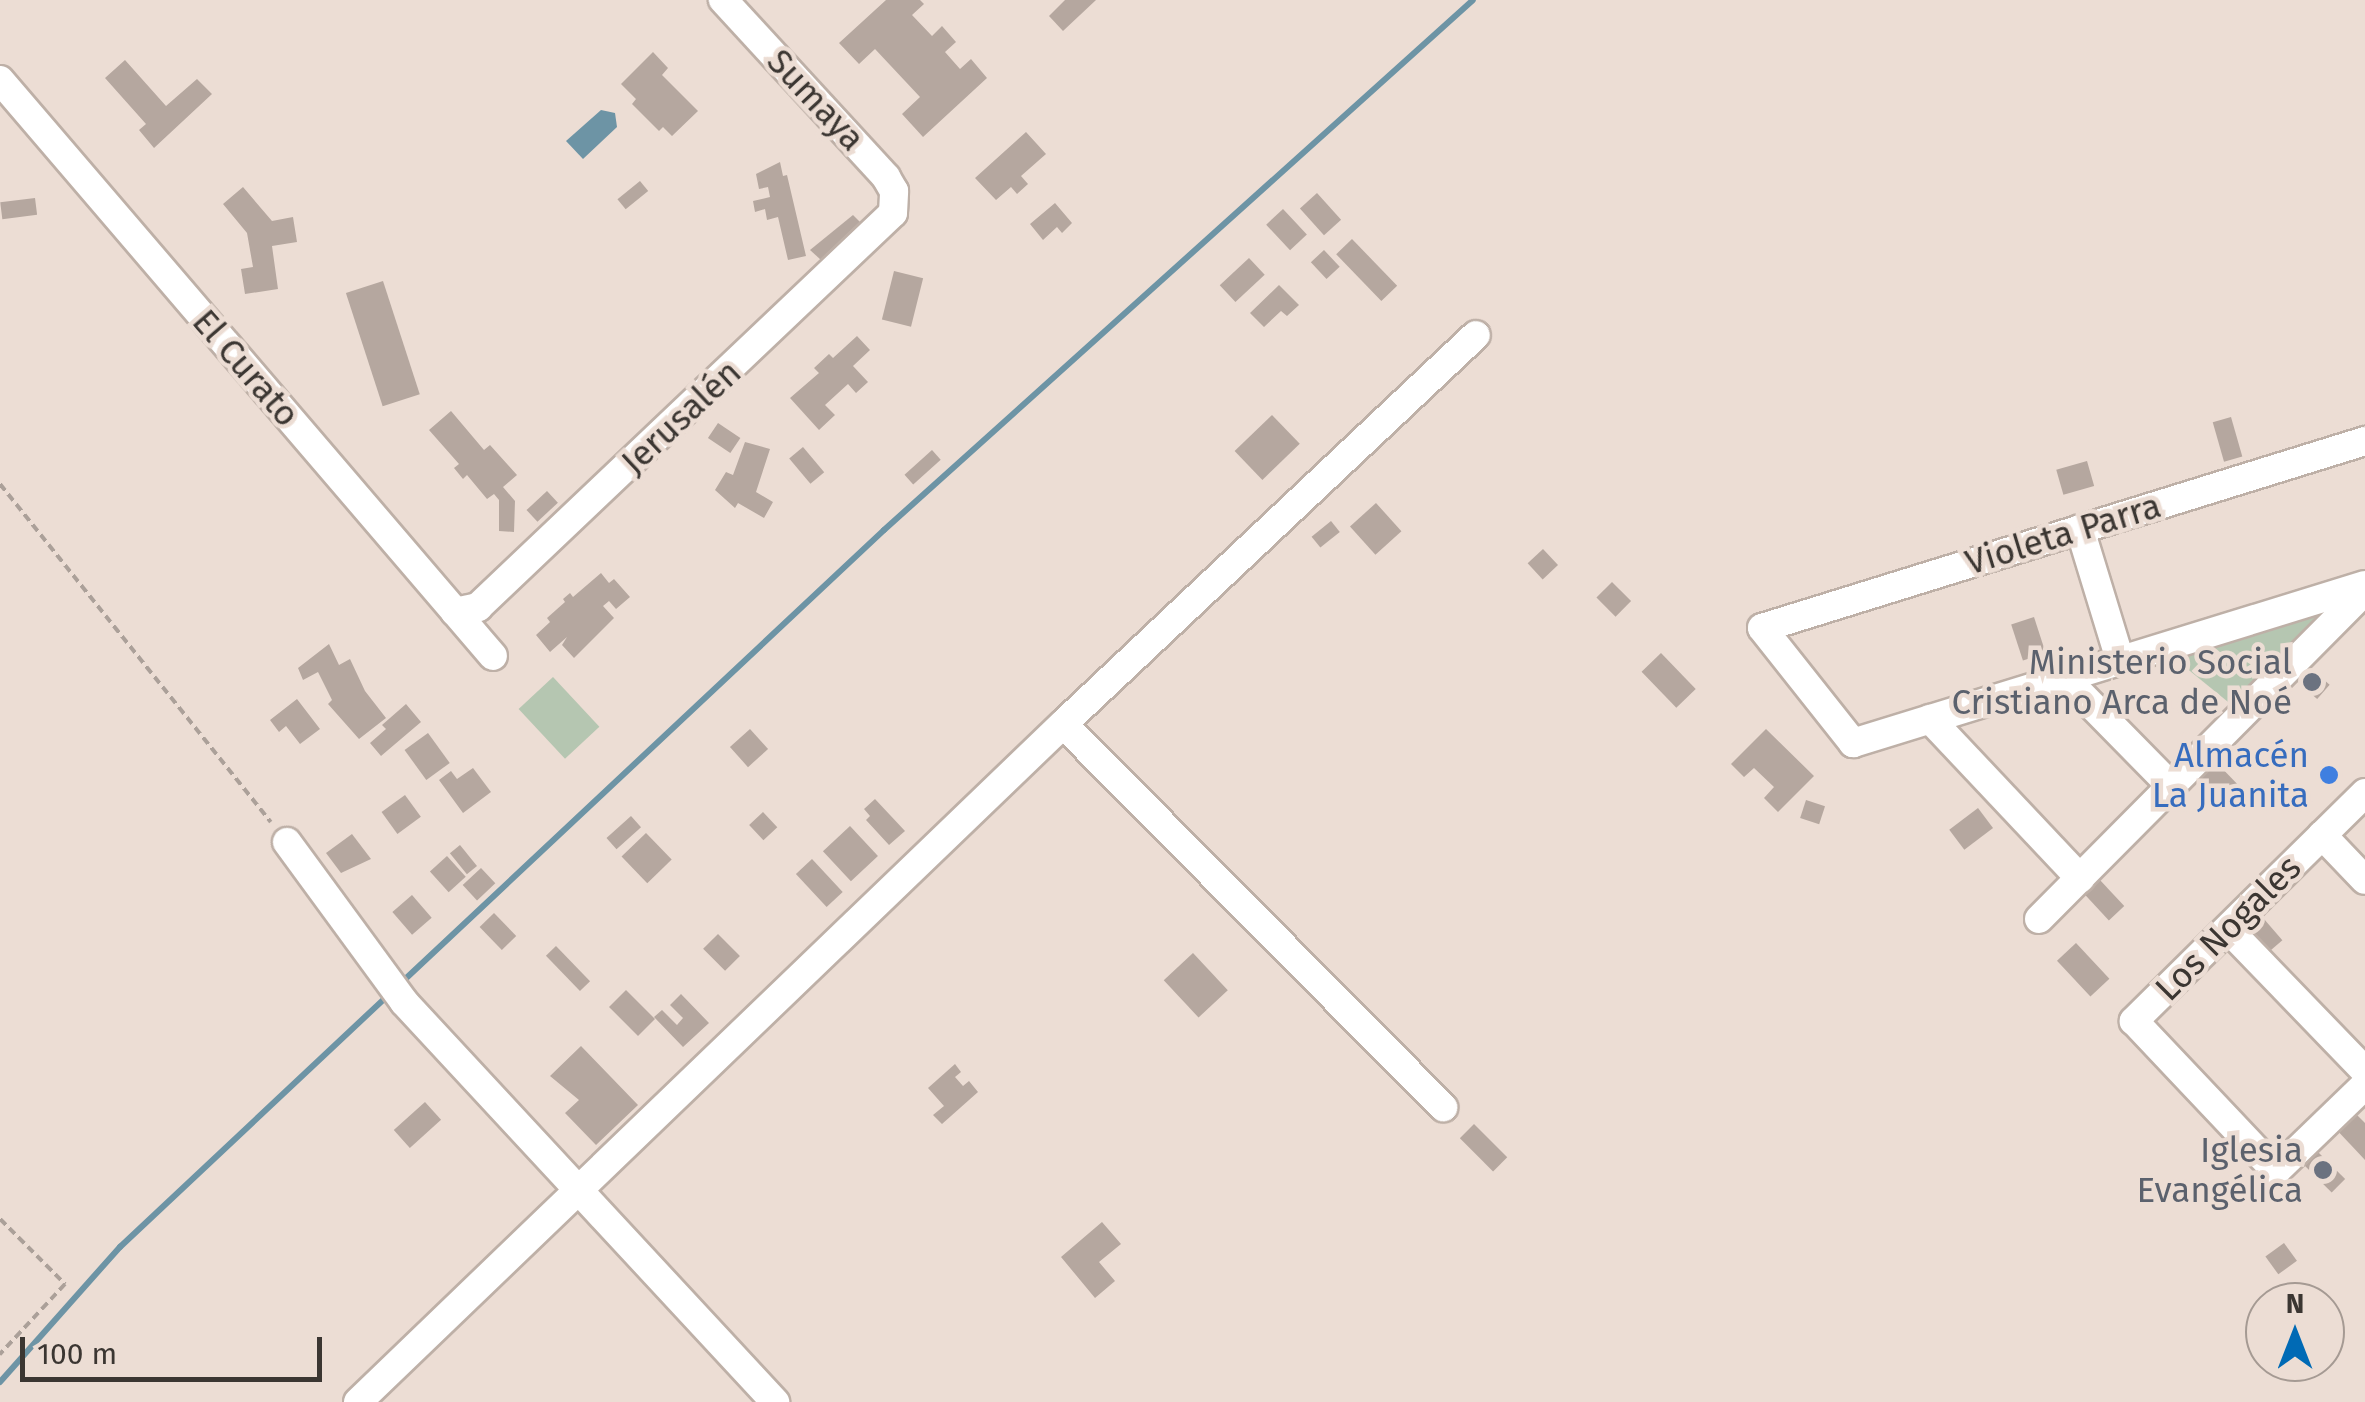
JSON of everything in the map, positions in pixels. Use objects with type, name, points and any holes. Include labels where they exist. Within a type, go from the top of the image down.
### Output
[{"type":"street","name":"Sumaya","points":[[724,0],[886,177],[894,191],[894,207]]},
{"type":"street","name":"El Curato","points":[[0,80],[492,656]]},
{"type":"street","name":"Jerusalén","points":[[456,612],[478,607],[885,225],[894,207]]},
{"type":"street","points":[[358,1402],[1062,724],[1476,335]]},
{"type":"street","name":"Violeta Parra","points":[[1930,719],[1853,743],[1762,628],[2080,529],[2363,450]]},
{"type":"street","points":[[2080,529],[2120,660]]},
{"type":"street","points":[[2080,878],[1930,719],[2365,588]]},
{"type":"street","points":[[2039,919],[2365,588]]},
{"type":"street","points":[[2065,678],[2171,786]]},
{"type":"street","points":[[1062,724],[1444,1107]]},
{"type":"street","name":"Los Nogales","points":[[2365,793],[2134,1021],[2276,1172],[2365,1085]]},
{"type":"street","points":[[2322,835],[2365,880]]},
{"type":"street","points":[[287,842],[404,1002],[775,1402]]},
{"type":"street","points":[[2228,929],[2365,1071]]},
{"type":"path","points":[[0,484],[287,842]]},
{"type":"path","points":[[0,1219],[66,1284],[0,1354]]},
{"type":"green space","points":[[2326,610],[2233,706],[2174,658]]},
{"type":"green space","points":[[553,677],[599,727],[565,759],[519,709]]},
{"type":"water","points":[[601,110],[615,113],[617,127],[583,159],[566,141]]},
{"type":"building","points":[[886,0],[920,0],[924,4],[912,15],[932,36],[942,26],[956,42],[945,52],[960,69],[971,59],[987,78],[923,137],[902,114],[920,97],[875,49],[859,64],[839,43]]},
{"type":"building","points":[[1065,0],[1096,0],[1063,31],[1049,16]]},
{"type":"building","points":[[653,52],[668,68],[662,75],[698,111],[672,136],[663,127],[659,131],[632,104],[636,99],[621,84]]},
{"type":"building","points":[[125,60],[166,106],[197,79],[212,94],[154,148],[139,130],[146,124],[105,78]]},
{"type":"building","points":[[1026,132],[1046,154],[1021,176],[1028,184],[1017,194],[1011,187],[996,200],[975,178]]},
{"type":"building","points":[[780,162],[783,176],[787,175],[806,256],[788,260],[778,217],[767,220],[765,209],[755,212],[753,201],[770,197],[768,187],[759,189],[756,174]]},
{"type":"building","points":[[640,181],[648,191],[626,209],[617,199]]},
{"type":"building","points":[[243,187],[272,221],[293,217],[297,242],[272,246],[278,289],[245,294],[241,269],[253,267],[247,233],[223,204]]},
{"type":"building","points":[[1317,193],[1341,220],[1324,235],[1300,208]]},
{"type":"building","points":[[35,198],[37,215],[2,219],[0,202]]},
{"type":"building","points":[[1055,203],[1072,223],[1062,233],[1057,227],[1043,240],[1030,224]]},
{"type":"building","points":[[1283,209],[1307,235],[1290,250],[1266,225]]},
{"type":"building","points":[[853,215],[860,222],[821,260],[810,250]]},
{"type":"building","points":[[1352,239],[1397,286],[1381,301],[1336,254]]},
{"type":"building","points":[[1324,250],[1340,267],[1327,279],[1311,262]]},
{"type":"building","points":[[1249,258],[1265,275],[1235,302],[1220,285]]},
{"type":"building","points":[[894,271],[923,278],[911,327],[882,320]]},
{"type":"building","points":[[383,281],[420,394],[383,406],[346,293]]},
{"type":"building","points":[[1279,285],[1299,305],[1287,316],[1281,311],[1264,327],[1250,313]]},
{"type":"building","points":[[857,336],[870,350],[853,366],[868,382],[856,393],[848,384],[825,405],[835,415],[819,430],[790,398],[819,373],[814,368],[829,354],[833,358]]},
{"type":"building","points":[[451,411],[484,450],[490,445],[517,475],[503,487],[515,501],[514,532],[499,531],[499,500],[494,494],[487,499],[467,475],[463,479],[454,468],[459,464],[429,430]]},
{"type":"building","points":[[1272,415],[1300,444],[1262,480],[1235,451]]},
{"type":"building","points":[[2231,417],[2242,456],[2224,462],[2213,422]]},
{"type":"building","points":[[718,423],[740,438],[730,453],[708,438]]},
{"type":"building","points":[[745,442],[770,449],[756,492],[773,502],[764,518],[738,503],[735,508],[715,490],[726,472],[733,475]]},
{"type":"building","points":[[803,447],[824,472],[810,484],[789,459]]},
{"type":"building","points":[[932,450],[941,460],[913,484],[905,475]]},
{"type":"building","points":[[2087,461],[2094,486],[2063,495],[2056,470]]},
{"type":"building","points":[[547,491],[558,503],[537,522],[527,510]]},
{"type":"building","points":[[1376,503],[1401,531],[1375,555],[1350,526]]},
{"type":"building","points":[[1331,521],[1340,532],[1320,548],[1312,537]]},
{"type":"building","points":[[1543,549],[1558,565],[1543,579],[1528,563]]},
{"type":"building","points":[[601,573],[609,583],[614,579],[630,597],[616,609],[609,601],[603,606],[614,618],[574,658],[562,645],[567,637],[550,652],[536,635],[565,602],[563,599],[570,593],[573,597]]},
{"type":"building","points":[[1612,582],[1631,601],[1616,617],[1596,598]]},
{"type":"building","points":[[2034,617],[2046,653],[2023,661],[2011,624]]},
{"type":"building","points":[[329,644],[339,665],[350,659],[365,691],[386,718],[359,739],[328,704],[332,700],[318,672],[303,680],[298,668]]},
{"type":"building","points":[[1661,653],[1696,689],[1676,708],[1642,672]]},
{"type":"building","name":"Ministerio Social Cristiano Arca de Noé","points":[[2307,665],[2330,685],[2317,699],[2295,679]]},
{"type":"building","points":[[297,699],[320,729],[300,744],[286,726],[279,732],[270,720]]},
{"type":"building","points":[[406,704],[421,722],[381,756],[370,743],[386,729],[382,725]]},
{"type":"building","points":[[750,729],[768,749],[748,767],[730,747]]},
{"type":"building","points":[[1766,729],[1814,776],[1778,812],[1764,798],[1774,787],[1754,768],[1744,777],[1731,764]]},
{"type":"building","points":[[428,733],[450,763],[426,780],[405,750]]},
{"type":"building","points":[[2215,761],[2237,784],[2220,801],[2198,778]]},
{"type":"building","points":[[473,768],[491,792],[463,813],[439,780],[451,771],[457,779]]},
{"type":"building","points":[[405,795],[421,817],[397,834],[382,812]]},
{"type":"building","points":[[875,799],[905,831],[889,845],[866,820],[870,816],[864,809]]},
{"type":"building","points":[[1806,800],[1825,806],[1819,824],[1800,818]]},
{"type":"building","points":[[1978,808],[1993,828],[1964,850],[1949,830]]},
{"type":"building","points":[[763,812],[777,827],[763,840],[749,825]]},
{"type":"building","points":[[631,816],[641,827],[617,849],[606,838]]},
{"type":"building","points":[[850,826],[878,856],[851,881],[823,851]]},
{"type":"building","points":[[646,833],[672,860],[647,883],[622,857]]},
{"type":"building","points":[[352,834],[371,859],[341,873],[326,853]]},
{"type":"building","points":[[460,845],[477,866],[467,874],[450,853]]},
{"type":"building","points":[[447,856],[466,877],[449,892],[430,871]]},
{"type":"building","points":[[812,859],[843,892],[827,907],[796,874]]},
{"type":"building","points":[[481,868],[495,883],[477,900],[463,885]]},
{"type":"building","points":[[2099,879],[2124,906],[2109,920],[2084,893]]},
{"type":"building","points":[[412,895],[432,918],[412,935],[392,912]]},
{"type":"building","points":[[494,913],[516,936],[502,950],[480,927]]},
{"type":"building","points":[[2264,919],[2282,940],[2270,951],[2251,930]]},
{"type":"building","points":[[718,934],[740,956],[725,971],[703,949]]},
{"type":"building","points":[[2076,943],[2109,979],[2090,997],[2057,961]]},
{"type":"building","points":[[556,946],[590,981],[580,991],[546,956]]},
{"type":"building","points":[[1193,953],[1228,990],[1199,1018],[1164,980]]},
{"type":"building","points":[[626,990],[655,1019],[638,1036],[609,1007]]},
{"type":"building","points":[[681,994],[709,1023],[683,1047],[654,1017],[662,1010],[677,1025],[683,1018],[670,1005]]},
{"type":"building","points":[[581,1046],[638,1105],[596,1145],[565,1113],[579,1100],[550,1076]]},
{"type":"building","points":[[955,1064],[961,1072],[955,1077],[963,1086],[969,1081],[978,1092],[942,1124],[933,1115],[944,1106],[928,1088]]},
{"type":"building","points":[[425,1102],[441,1120],[410,1148],[394,1130]]},
{"type":"building","points":[[2352,1110],[2365,1123],[2365,1160],[2334,1127]]},
{"type":"building","points":[[1474,1124],[1507,1157],[1493,1171],[1460,1138]]},
{"type":"building","name":"Iglesia Evangélica","points":[[2314,1148],[2345,1179],[2332,1193],[2301,1161]]},
{"type":"building","points":[[1102,1222],[1121,1244],[1099,1262],[1115,1281],[1095,1298],[1061,1257]]},
{"type":"building","points":[[2284,1243],[2297,1261],[2278,1274],[2265,1257]]},
{"type":"waterway","points":[[401,983],[884,530],[1473,0]]},
{"type":"waterway","points":[[0,1382],[120,1247],[388,995]]},
{"type":"place","name":"Ministerio Social Cristiano Arca de Noé","points":[[2312,682]]},
{"type":"place","name":"Almacén La Juanita","points":[[2329,775]]},
{"type":"place","name":"Iglesia Evangélica","points":[[2323,1170]]}]
